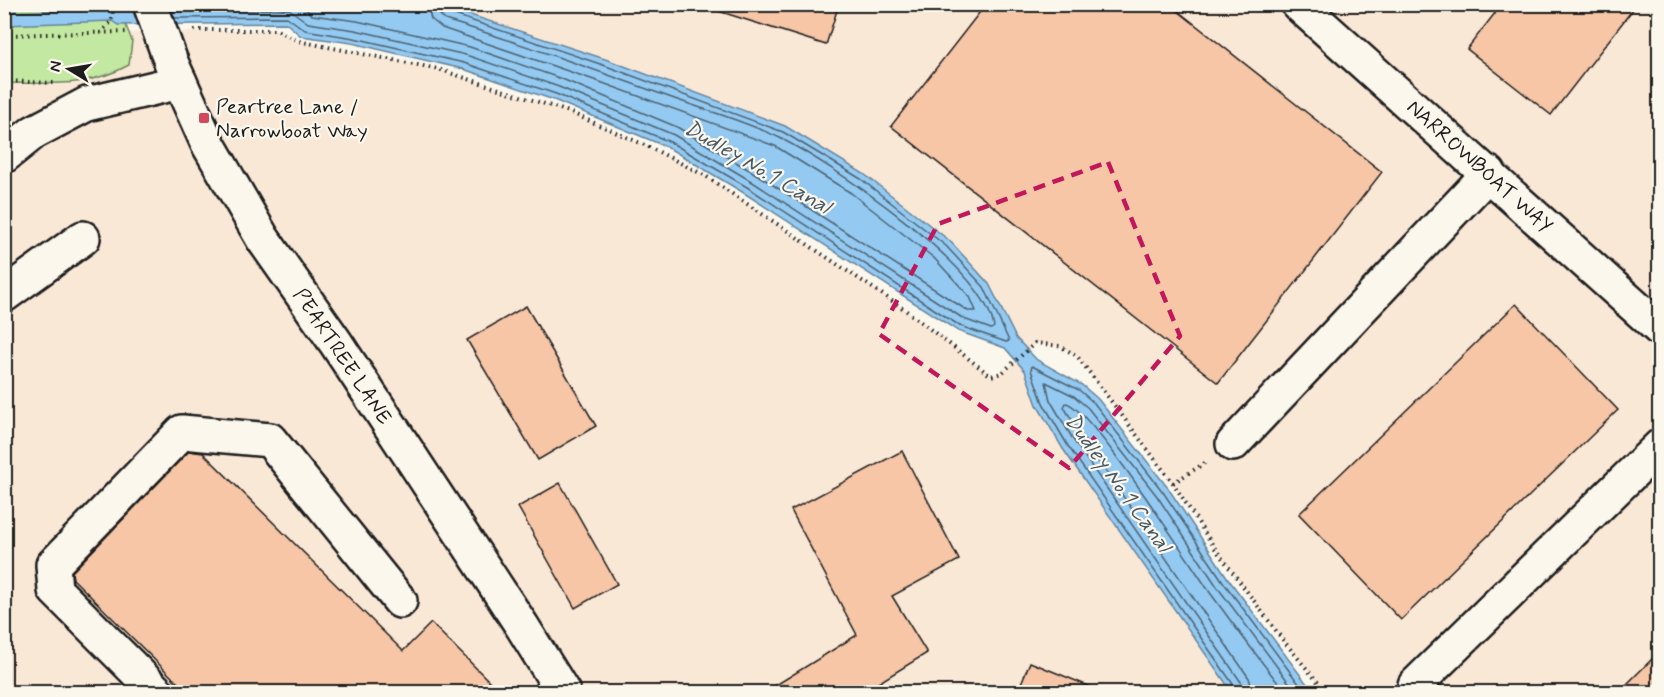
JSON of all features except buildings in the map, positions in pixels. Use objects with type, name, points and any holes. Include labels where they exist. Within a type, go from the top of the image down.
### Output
[{"type":"street","name":"PEARTREE LANE","points":[[150,4],[176,72],[207,142],[263,239],[349,363],[522,626],[563,693]]},
{"type":"street","name":"NARROWBOAT WAY","points":[[1298,4],[1489,173],[1659,329]]},
{"type":"street","points":[[4,156],[34,132],[87,104],[176,72]]},
{"type":"street","points":[[1233,444],[1489,173]]},
{"type":"street","points":[[4,295],[83,238]]},
{"type":"street","points":[[157,693],[55,590],[53,565],[182,432],[270,440],[400,601]]},
{"type":"street","points":[[1416,685],[1659,446]]},
{"type":"path","points":[[4,7],[79,4]]},
{"type":"path","points":[[4,35],[100,33],[112,21],[112,9],[99,4]]},
{"type":"path","points":[[277,30],[298,41],[438,69],[569,112],[647,146],[704,175],[814,246],[904,309],[991,376],[1002,374],[1035,343],[1060,346],[1077,356],[1173,483],[1235,575],[1326,693]]},
{"type":"path","points":[[1173,483],[1233,444]]},
{"type":"highlighted area","points":[[1108,162],[1180,336],[1069,468],[879,334],[938,224]]},
{"type":"shaded area","points":[[150,5],[1659,5],[1659,692],[1326,692],[1283,640],[1214,547],[1173,483],[1077,356],[1060,346],[1035,343],[1023,356],[802,187],[428,29]]},
{"type":"shaded area","points":[[277,30],[298,41],[438,69],[569,112],[647,146],[704,175],[904,309],[991,376],[1002,373],[1023,356],[1275,692],[5,692],[4,35]]},
{"type":"green space","points":[[4,5],[118,5],[132,41],[129,65],[98,78],[83,81],[5,83]]},
{"type":"water","name":"Dudley No.1 Canal","points":[[117,4],[440,5],[608,60],[785,126],[864,174],[950,241],[989,284],[1016,338],[1037,360],[1082,385],[1098,399],[1168,488],[1229,580],[1313,692],[1232,692],[1063,449],[1037,405],[1025,371],[1005,348],[958,331],[744,193],[667,147],[554,100],[463,69],[352,43],[301,36],[286,23],[118,25],[112,21],[5,25],[4,12],[112,9]]},
{"type":"place","name":"Peartree Lane / Narrowboat Way","points":[[204,118]]}]
